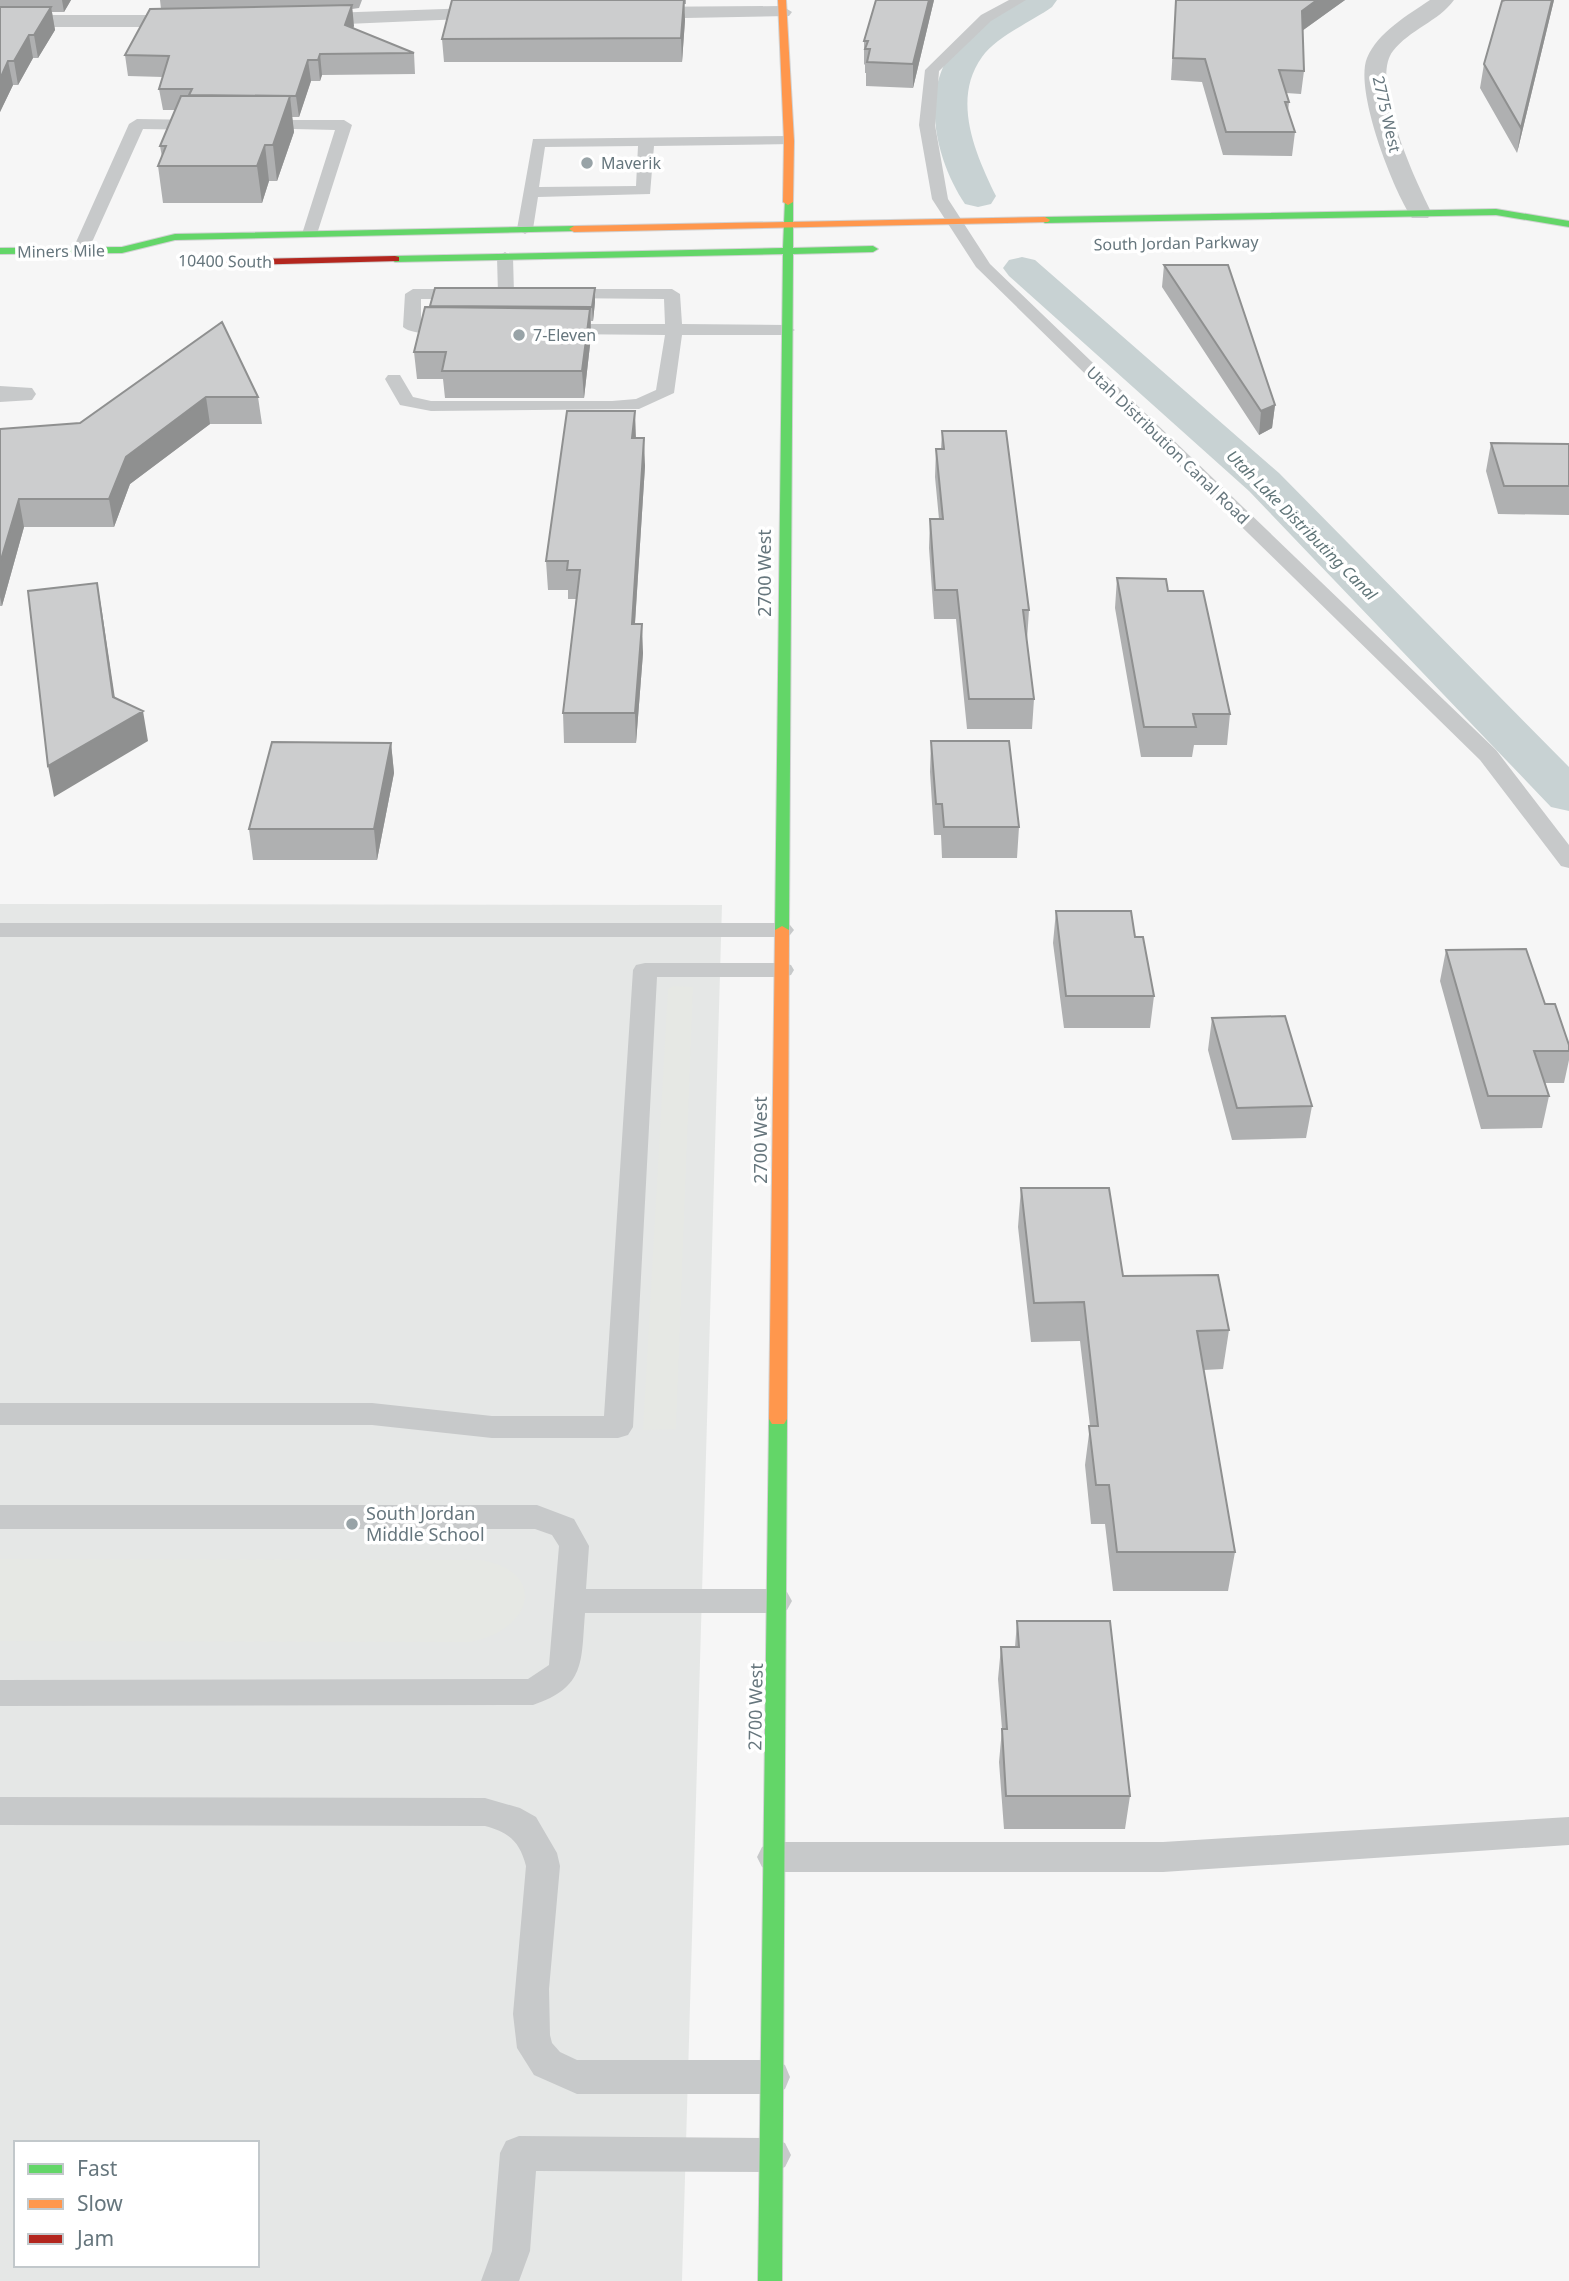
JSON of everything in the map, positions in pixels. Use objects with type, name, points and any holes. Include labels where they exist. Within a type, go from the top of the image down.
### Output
[{"type":"main road","name":"2700 West","points":[[770,2281],[789,141],[782,6]]},
{"type":"main road","name":"South Jordan Parkway","points":[[788,224],[1496,212],[1566,224]]},
{"type":"main road","name":"10400 South","points":[[122,250],[175,237],[788,224]]},
{"type":"main road","name":"South Jordan Parkway","points":[[1525,234],[1566,224]]},
{"type":"main road","points":[[947,248],[978,247]]},
{"type":"main road","points":[[787,252],[884,249]]},
{"type":"main road","name":"10400 South","points":[[122,250],[160,258]]},
{"type":"main road","name":"Miners Mile","points":[[0,251],[122,250]]},
{"type":"main road","name":"10400 South","points":[[185,263],[787,252]]},
{"type":"street","name":"2775 West","points":[[1420,213],[1409,191],[1391,139],[1377,83],[1376,61],[1392,40],[1444,0]]},
{"type":"street","points":[[615,13],[782,6]]},
{"type":"street","points":[[282,21],[437,13],[520,13]]},
{"type":"street","points":[[0,21],[210,21]]},
{"type":"lane","name":"Utah Distribution Canal Road","points":[[1019,0],[986,18],[932,70],[927,125],[940,199],[978,247],[984,267],[1488,755],[1569,861]]},
{"type":"lane","points":[[80,251],[137,124],[344,125],[310,234]]},
{"type":"lane","points":[[525,229],[538,142],[789,141]]},
{"type":"lane","points":[[530,192],[644,191],[646,142]]},
{"type":"lane","points":[[467,328],[408,333],[413,294],[513,294],[505,257]]},
{"type":"lane","points":[[394,379],[406,401],[431,406],[611,406],[639,404],[665,393],[674,331],[673,294],[548,294]]},
{"type":"lane","points":[[536,329],[786,330]]},
{"type":"lane","points":[[0,930],[782,930]]},
{"type":"lane","points":[[0,1415],[372,1414],[492,1427],[618,1427],[645,970],[782,970]]},
{"type":"lane","points":[[0,1517],[537,1517],[551,1520],[570,1536],[574,1546],[565,1667],[558,1678],[533,1692],[0,1693]]},
{"type":"lane","points":[[570,1601],[776,1601]]},
{"type":"lane","points":[[0,1811],[485,1812],[509,1816],[527,1828],[539,1846],[543,1866],[528,2031],[544,2063],[559,2072],[577,2077],[772,2077]]},
{"type":"lane","points":[[774,1857],[1163,1857],[1569,1831]]},
{"type":"lane","points":[[500,2281],[511,2251],[519,2153],[772,2155]]},
{"type":"shaded area","name":"South Jordan Middle School","points":[[0,904],[722,905],[682,2281],[0,2281]]},
{"type":"shaded area","points":[[673,986],[693,987],[676,1429],[643,1430],[668,989]]},
{"type":"shaded area","points":[[0,1559],[481,1560],[503,1567],[517,1577],[524,1589],[524,1602],[518,1615],[506,1627],[490,1636],[469,1642],[0,1641]]},
{"type":"building","points":[[452,0],[684,0],[681,38],[442,39]]},
{"type":"building","points":[[876,0],[929,0],[913,64],[867,62],[870,49],[865,49],[868,41],[864,41]]},
{"type":"building","points":[[1176,0],[1317,0],[1302,11],[1304,71],[1279,70],[1289,102],[1285,102],[1295,132],[1226,132],[1205,59],[1173,58]]},
{"type":"building","points":[[1552,0],[1521,128],[1484,64],[1502,1]]},
{"type":"building","points":[[352,5],[345,25],[414,53],[320,54],[318,60],[308,60],[296,96],[189,95],[192,89],[159,89],[169,56],[125,55],[150,9]]},
{"type":"building","points":[[0,7],[51,7],[34,35],[29,35],[14,61],[8,61],[0,79]]},
{"type":"building","points":[[181,96],[290,96],[273,145],[265,145],[257,166],[158,166],[166,146],[160,146]]},
{"type":"building","points":[[1164,265],[1228,265],[1275,405],[1261,411]]},
{"type":"building","points":[[435,288],[595,288],[592,307],[430,306]]},
{"type":"building","points":[[425,307],[590,309],[582,371],[442,371],[446,352],[414,352]]},
{"type":"building","points":[[222,322],[258,397],[206,397],[126,457],[109,499],[19,499],[0,563],[0,429],[80,423]]},
{"type":"building","points":[[567,411],[635,411],[632,438],[644,438],[632,624],[642,624],[635,713],[563,713],[580,570],[567,570],[568,561],[546,561]]},
{"type":"building","points":[[942,431],[1006,431],[1029,610],[1023,610],[1034,699],[969,699],[957,590],[935,590],[930,519],[943,519],[936,449],[944,449]]},
{"type":"building","points":[[1491,443],[1569,444],[1569,486],[1504,486]]},
{"type":"building","points":[[1117,578],[1166,579],[1168,591],[1203,591],[1230,714],[1193,714],[1196,727],[1144,727]]},
{"type":"building","points":[[97,583],[113,697],[143,711],[48,766],[28,591]]},
{"type":"building","points":[[931,741],[1009,741],[1019,827],[944,827],[942,804],[936,804]]},
{"type":"building","points":[[272,742],[391,743],[374,829],[249,829]]},
{"type":"building","points":[[1056,911],[1131,911],[1135,937],[1143,937],[1154,996],[1066,996]]},
{"type":"building","points":[[1526,949],[1545,1004],[1555,1004],[1569,1051],[1534,1051],[1549,1096],[1488,1096],[1446,950]]},
{"type":"building","points":[[1285,1016],[1312,1106],[1237,1108],[1212,1018]]},
{"type":"building","points":[[1021,1188],[1109,1188],[1123,1276],[1218,1275],[1229,1330],[1197,1331],[1235,1552],[1117,1552],[1109,1485],[1096,1485],[1089,1426],[1098,1426],[1084,1302],[1034,1303]]},
{"type":"building","points":[[1017,1621],[1110,1621],[1130,1796],[1006,1796],[1002,1729],[1007,1729],[1001,1647],[1019,1647]]},
{"type":"waterway","name":"Utah Lake Distributing Canal","points":[[978,196],[962,161],[952,126],[952,91],[958,72],[972,48],[1041,0]]},
{"type":"waterway","name":"Utah Lake Distributing Canal","points":[[1022,268],[1264,482],[1403,622],[1569,796]]},
{"type":"traffic: fast","points":[[782,930],[788,202]]},
{"type":"traffic: fast","points":[[1045,220],[1496,212],[1569,224]]},
{"type":"traffic: fast","points":[[0,251],[122,250],[175,237],[574,229]]},
{"type":"traffic: fast","points":[[395,259],[873,249]]},
{"type":"traffic: fast","points":[[770,2281],[778,1419]]},
{"type":"traffic: slow","points":[[782,0],[789,141],[788,202]]},
{"type":"traffic: slow","points":[[574,229],[1045,220]]},
{"type":"traffic: slow","points":[[778,1419],[782,930]]},
{"type":"traffic: jam","points":[[202,263],[395,259]]},
{"type":"place","name":"Maverik","points":[[587,163]]},
{"type":"place","name":"7-Eleven","points":[[519,335]]},
{"type":"place","name":"South Jordan Middle School","points":[[352,1524]]}]
